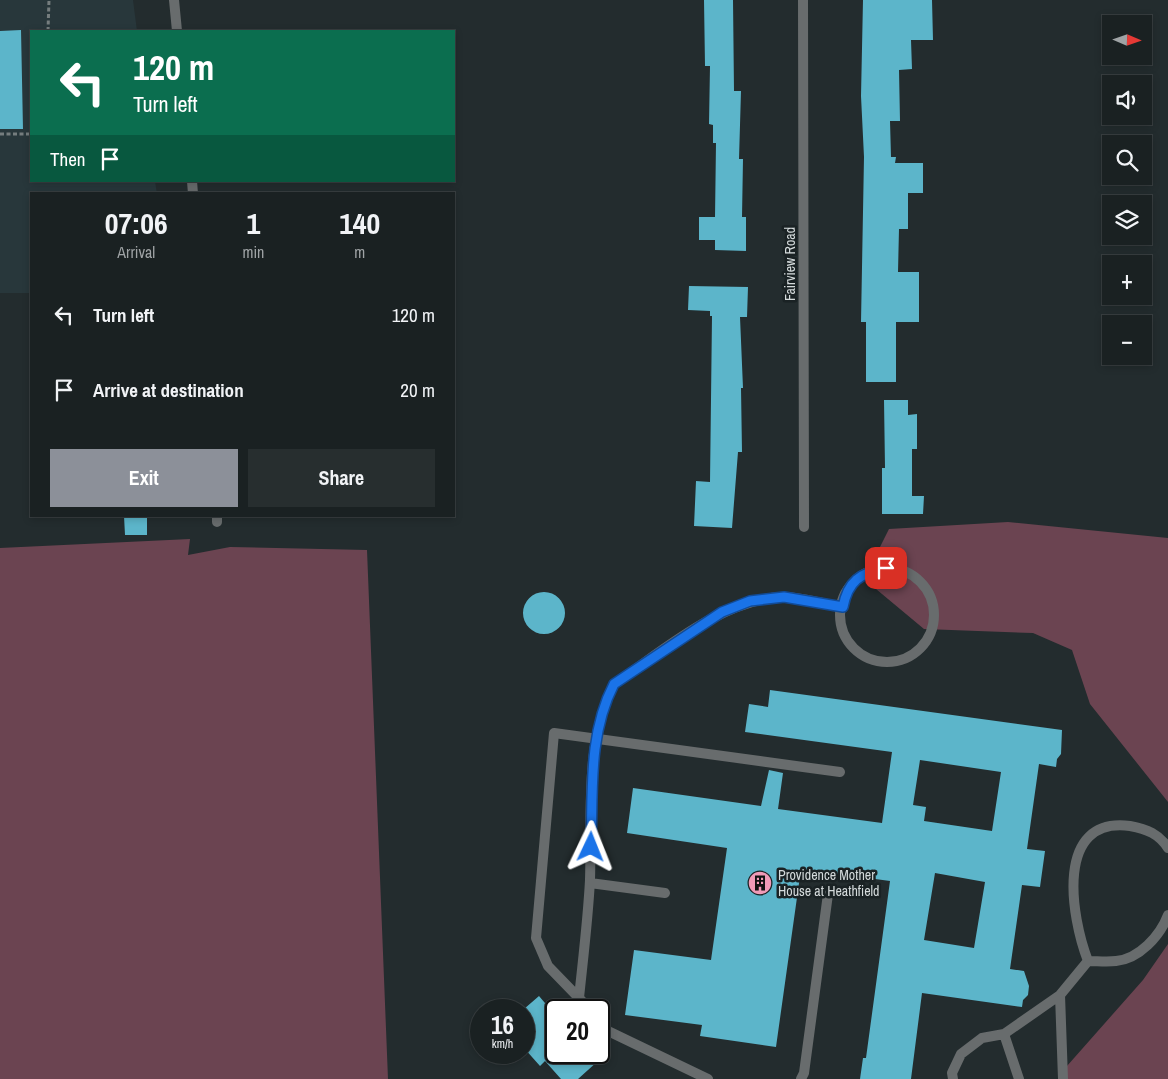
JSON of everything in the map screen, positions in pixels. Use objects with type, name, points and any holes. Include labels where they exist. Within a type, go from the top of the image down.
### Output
[{"type":"street","points":[[174,0],[177,30]]},
{"type":"street","name":"Fairview Road","points":[[802,0],[804,527]]},
{"type":"street","points":[[886,568],[902,570],[916,578],[927,590],[933,605],[933,621],[929,637],[920,649],[908,658],[894,662],[879,662],[865,657],[853,648],[844,636],[840,622],[843,607],[846,592],[856,579],[870,571],[886,568]]},
{"type":"street","points":[[579,998],[590,883],[595,739],[607,697],[614,684],[722,612],[750,601],[784,597],[843,607]]},
{"type":"street","points":[[579,998],[548,966],[536,938],[554,733],[840,772]]},
{"type":"street","points":[[1088,961],[1078,934],[1073,880],[1078,849],[1095,830],[1116,824],[1144,828],[1162,838],[1168,848]]},
{"type":"street","points":[[590,883],[665,893]]},
{"type":"street","points":[[801,1079],[804,1073],[828,894]]},
{"type":"street","points":[[1088,961],[1118,961],[1143,950],[1165,924],[1168,915]]},
{"type":"street","points":[[953,1079],[952,1073],[961,1054],[982,1038],[1004,1034],[1060,995],[1088,961]]},
{"type":"street","points":[[1060,995],[1063,1079]]},
{"type":"street","points":[[610,1032],[708,1079]]},
{"type":"street","points":[[1004,1034],[1019,1079]]},
{"type":"path","points":[[48,30],[49,0]]},
{"type":"path","points":[[0,134],[30,134]]},
{"type":"shaded area","points":[[0,0],[133,0],[137,30],[30,30],[30,182],[155,182],[157,192],[30,192],[30,293],[0,293]]},
{"type":"shaded area","points":[[1008,522],[1168,538],[1168,802],[1090,704],[1072,650],[1033,633],[924,629],[864,579],[889,529]]},
{"type":"shaded area","points":[[190,539],[188,555],[230,547],[367,550],[388,1079],[0,1079],[0,548]]},
{"type":"shaded area","points":[[1168,944],[1168,1079],[1067,1079],[1067,1066],[1143,980]]},
{"type":"building","points":[[704,0],[733,0],[734,91],[741,91],[739,159],[743,159],[742,217],[746,217],[746,251],[715,250],[715,240],[699,240],[699,217],[715,217],[716,143],[713,143],[713,125],[709,124],[710,66],[705,66]]},
{"type":"building","points":[[863,0],[932,0],[933,40],[911,40],[912,69],[899,70],[900,121],[890,121],[891,157],[896,157],[895,163],[923,163],[923,193],[908,193],[908,229],[899,229],[898,272],[919,272],[919,322],[896,322],[896,382],[866,382],[866,322],[861,322],[864,157],[861,96]]},
{"type":"building","points":[[21,30],[23,129],[0,129],[0,31]]},
{"type":"building","points":[[689,286],[748,287],[747,317],[740,317],[743,388],[741,388],[742,452],[738,452],[732,528],[694,526],[696,481],[710,482],[712,316],[710,316],[710,311],[688,310]]},
{"type":"building","points":[[884,400],[908,400],[908,415],[917,414],[917,449],[912,449],[912,496],[924,496],[923,514],[882,514],[882,468],[885,468]]},
{"type":"building","points":[[124,517],[147,517],[147,535],[125,535]]},
{"type":"building","points":[[540,592],[548,592],[559,598],[565,613],[559,628],[548,634],[540,634],[529,628],[523,617],[523,609],[529,598]]},
{"type":"building","name":"Providence Mother House at Heathfield","points":[[770,690],[1062,730],[1061,754],[1057,759],[1056,767],[1039,764],[1027,849],[1045,851],[1040,887],[1022,885],[1010,969],[1024,971],[1029,986],[1028,995],[1023,1000],[1022,1007],[922,993],[911,1079],[860,1079],[863,1058],[866,1058],[890,881],[801,869],[776,1047],[700,1036],[702,1025],[625,1015],[634,950],[711,960],[727,848],[627,833],[633,788],[761,806],[769,770],[783,773],[778,809],[882,823],[892,752],[745,732],[749,704],[768,707]],"holes":[[[920,760],[1001,772],[992,831],[924,821],[926,807],[913,805]],[[935,873],[985,882],[974,948],[924,940]]]},
{"type":"building","points":[[539,996],[545,1003],[545,1061],[540,1066],[535,1060],[535,999]]},
{"type":"building","points":[[548,1064],[595,1064],[578,1079],[561,1079]]},
{"type":"place","name":"Providence Mother House at Heathfield","points":[[760,883]]},
{"type":"route","points":[[591,847],[595,739],[607,697],[614,684],[722,612],[750,601],[784,597],[843,607],[846,592],[856,579],[870,571],[886,568]]}]
